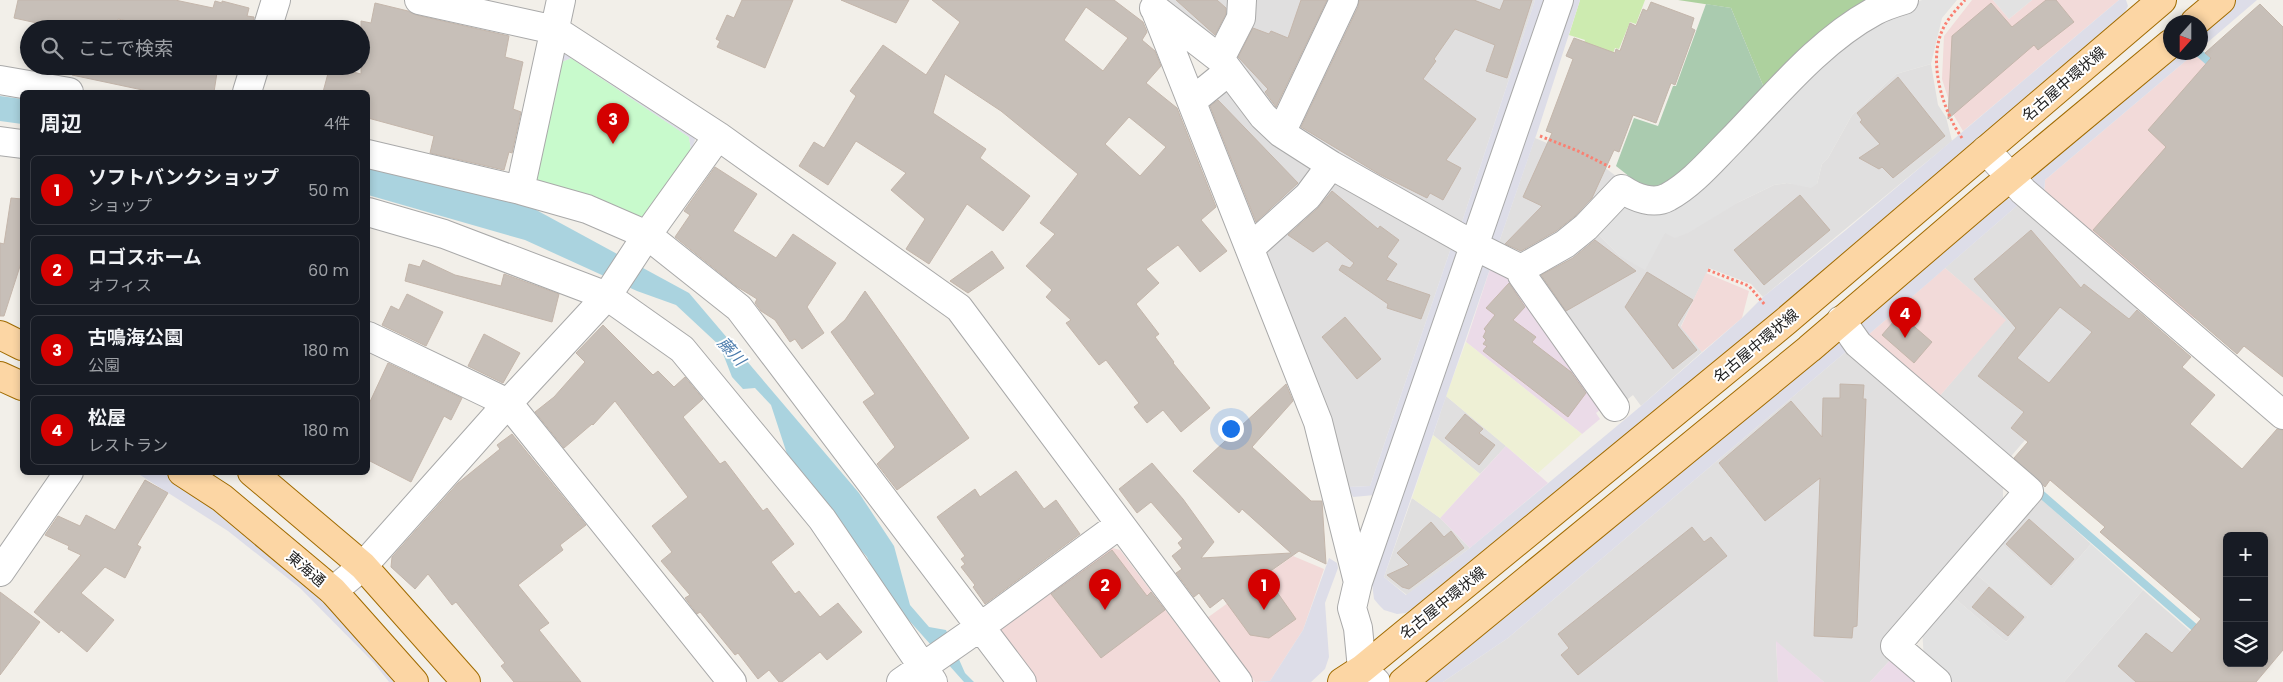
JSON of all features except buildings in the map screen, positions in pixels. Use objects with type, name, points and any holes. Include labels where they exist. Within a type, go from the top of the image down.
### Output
[{"type":"main road","points":[[2203,15],[2221,0]]},
{"type":"main road","name":"名古屋中環状線","points":[[1360,678],[1786,321],[1975,146],[2151,3]]},
{"type":"main road","points":[[1403,682],[1841,320],[2163,50]]},
{"type":"main road","points":[[0,335],[20,345]]},
{"type":"main road","points":[[0,376],[20,385]]},
{"type":"main road","name":"東海通","points":[[187,475],[222,498],[333,591],[414,682]]},
{"type":"main road","points":[[256,475],[363,566],[466,682]]},
{"type":"street","points":[[270,20],[276,0]]},
{"type":"street","points":[[419,0],[555,30],[718,136],[959,308],[1119,525],[1238,682]]},
{"type":"street","points":[[520,190],[561,0]]},
{"type":"street","points":[[1192,101],[1225,65],[1241,18],[1242,0]]},
{"type":"street","points":[[1281,133],[1344,0]]},
{"type":"street","points":[[1360,678],[1358,628],[1352,608],[1358,582],[1559,0]]},
{"type":"street","points":[[1520,269],[1565,244],[1586,227],[1622,189],[1632,196],[1656,201],[1668,197],[1690,181],[1716,156],[1817,52],[1876,10],[1904,0]]},
{"type":"street","points":[[1152,4],[1225,65],[1263,116],[1281,133],[1331,165],[1475,246],[1520,269],[1522,275],[1614,407]]},
{"type":"street","points":[[1152,4],[1318,422],[1358,582]]},
{"type":"street","points":[[248,90],[252,75]]},
{"type":"street","points":[[0,80],[57,90]]},
{"type":"street","points":[[333,591],[363,566],[611,291],[644,240],[718,136]]},
{"type":"street","points":[[0,141],[20,144]]},
{"type":"street","points":[[1975,146],[2023,191],[2283,415]]},
{"type":"street","points":[[370,154],[520,190],[587,209],[644,240],[739,308],[976,630],[1022,682]]},
{"type":"street","points":[[1250,248],[1308,196],[1331,165]]},
{"type":"street","points":[[370,213],[444,234],[611,291],[682,350],[822,519],[922,673],[976,630],[1119,525]]},
{"type":"street","points":[[1841,320],[1858,344],[2029,491],[1895,646],[1937,682]]},
{"type":"street","points":[[370,337],[508,403],[732,682]]},
{"type":"street","points":[[0,572],[67,475]]},
{"type":"path","points":[[1965,0],[1948,19],[1941,33],[1936,61],[1948,112],[1975,146]]},
{"type":"path","points":[[1537,135],[1605,163],[1618,173],[1622,189]]},
{"type":"path","points":[[1708,270],[1749,286],[1768,307]]},
{"type":"shaded area","points":[[1163,0],[1237,0],[1235,15],[1207,44]]},
{"type":"shaded area","points":[[1248,0],[1340,0],[1282,121],[1235,59]]},
{"type":"shaded area","points":[[1347,0],[1535,0],[1459,231],[1291,136]]},
{"type":"shaded area","points":[[1535,0],[1546,0],[1468,226],[1459,231]]},
{"type":"shaded area","points":[[1570,0],[1580,0],[1496,251],[1489,242]]},
{"type":"shaded area","points":[[1922,0],[1957,0],[1942,18],[1931,64],[1896,74],[1852,115],[1828,158],[1822,164],[1817,184],[1811,188],[1787,183],[1774,185],[1739,202],[1688,233],[1675,238],[1665,233],[1645,270],[1620,256],[1595,231],[1629,204],[1654,208],[1820,57],[1878,15]]},
{"type":"shaded area","points":[[1972,0],[1993,0],[2009,19],[2032,0],[2119,0],[1963,131],[1953,114],[1942,79],[1944,36]]},
{"type":"shaded area","points":[[1993,0],[2032,0],[2009,19]]},
{"type":"shaded area","points":[[2119,0],[2126,0],[2128,6],[2124,14],[1479,561],[1406,613],[1397,614],[1384,610],[1374,599],[1372,583],[1484,263],[1492,263],[1384,577],[1406,595],[1470,548],[1641,406],[1742,318],[1763,297],[1846,230]]},
{"type":"shaded area","points":[[2234,0],[2257,0],[2208,42],[2208,22]]},
{"type":"shaded area","points":[[570,54],[694,135],[695,140],[691,150],[689,137],[571,58],[553,66],[563,55]]},
{"type":"shaded area","points":[[2164,60],[2187,60],[2045,180],[2044,196],[2032,184],[2033,173]]},
{"type":"shaded area","points":[[2187,60],[2203,60],[2283,129],[2283,212],[2190,322],[2044,196],[2045,180]]},
{"type":"shaded area","points":[[1931,64],[1938,105],[1946,117],[1952,141],[1763,297],[1751,284],[1709,268],[1681,326],[1702,352],[1641,406],[1633,395],[1619,406],[1524,275],[1595,231],[1620,256],[1665,233],[1774,185],[1787,183],[1817,184],[1822,164],[1828,158],[1852,115],[1896,74]]},
{"type":"shaded area","points":[[1223,79],[1322,172],[1257,237],[1202,97]]},
{"type":"shaded area","points":[[1535,138],[1604,167],[1616,176],[1617,184],[1520,264],[1496,251]]},
{"type":"shaded area","points":[[1334,171],[1454,239],[1370,486],[1348,487],[1346,471],[1261,244]]},
{"type":"shaded area","points":[[2004,197],[2019,204],[1867,336],[1859,326],[1860,320]]},
{"type":"shaded area","points":[[2019,204],[2140,306],[2007,461],[1937,399],[2005,320],[1945,268]]},
{"type":"shaded area","points":[[1454,239],[1461,247],[1375,495],[1353,497],[1348,487],[1370,486]]},
{"type":"shaded area","points":[[1492,263],[1515,274],[1608,404],[1596,413],[1600,419],[1582,434],[1466,342]]},
{"type":"shaded area","points":[[1945,268],[2006,320],[1937,399],[1867,336]]},
{"type":"shaded area","points":[[1706,273],[1749,291],[1742,318],[1702,352],[1681,327]]},
{"type":"shaded area","points":[[1836,342],[1848,350],[1508,638],[1443,682],[1419,682],[1420,679],[1481,637],[1541,589],[1831,343]]},
{"type":"shaded area","points":[[1848,350],[2003,480],[2003,509],[1893,657],[1870,682],[1824,682],[1776,642],[1778,682],[1443,682],[1508,638]]},
{"type":"shaded area","points":[[1446,396],[1506,446],[1480,474],[1433,435]]},
{"type":"shaded area","points":[[1506,446],[1548,483],[1470,548],[1440,518]]},
{"type":"shaded area","points":[[140,475],[170,475],[210,502],[306,579],[405,682],[389,682],[374,663],[300,588],[228,531]]},
{"type":"shaded area","points":[[2038,496],[2091,544],[2052,589],[1998,541]]},
{"type":"shaded area","points":[[1412,498],[1440,518],[1470,548],[1407,595],[1384,577]]},
{"type":"shaded area","points":[[1998,541],[2052,589],[2091,544],[2143,590],[2064,682],[1948,682],[1924,661],[1922,627],[1951,595],[2006,642],[2028,617],[1972,571]]},
{"type":"shaded area","points":[[1109,547],[1120,550],[1220,682],[1033,682],[999,637],[1001,625]]},
{"type":"shaded area","points":[[1293,556],[1324,569],[1303,630],[1270,681],[1255,682],[1207,618]]},
{"type":"shaded area","points":[[1329,558],[1337,563],[1338,568],[1325,603],[1329,657],[1325,669],[1311,682],[1256,682],[1270,681],[1303,630]]},
{"type":"shaded area","points":[[1972,571],[2028,617],[2006,642],[1951,595]]},
{"type":"shaded area","points":[[2143,590],[2223,660],[2223,667],[2232,667],[2250,682],[2064,682]]},
{"type":"shaded area","points":[[1776,641],[1824,682],[1778,682]]},
{"type":"shaded area","points":[[1893,657],[1922,682],[1870,682]]},
{"type":"green space","points":[[1580,0],[1645,0],[1636,24],[1630,22],[1619,49],[1615,48],[1599,90],[1577,64],[1585,40],[1569,35]]},
{"type":"green space","points":[[1678,0],[1872,0],[1767,95],[1731,8]]},
{"type":"green space","points":[[1706,4],[1731,8],[1767,95],[1690,175],[1649,192],[1616,166],[1634,118],[1658,126],[1673,86],[1676,86]]},
{"type":"green space","points":[[571,58],[689,137],[691,150],[646,215],[633,219],[539,184],[531,175],[553,66]]},
{"type":"green space","points":[[1466,342],[1582,434],[1538,473],[1446,396]]},
{"type":"green space","points":[[1433,435],[1480,474],[1440,518],[1412,498]]},
{"type":"water","points":[[0,96],[20,99],[20,124],[0,121]]},
{"type":"water","name":"藤川","points":[[370,165],[516,199],[689,293],[859,493],[894,546],[910,605],[929,627],[946,630],[965,673],[974,682],[964,682],[889,598],[875,576],[867,557],[848,535],[810,481],[788,457],[771,405],[755,388],[743,389],[732,377],[720,346],[676,305],[637,291],[525,240],[370,196]]},
{"type":"waterway","points":[[2207,60],[2216,68]]},
{"type":"waterway","points":[[2041,494],[2202,634]]},
{"type":"place","name":"古鳴海公園","points":[[613,144]]},
{"type":"place","name":"松屋","points":[[1905,338]]},
{"type":"place","name":"ロゴスホーム","points":[[1105,610]]},
{"type":"place","name":"ソフトバンクショップ","points":[[1264,610]]}]
